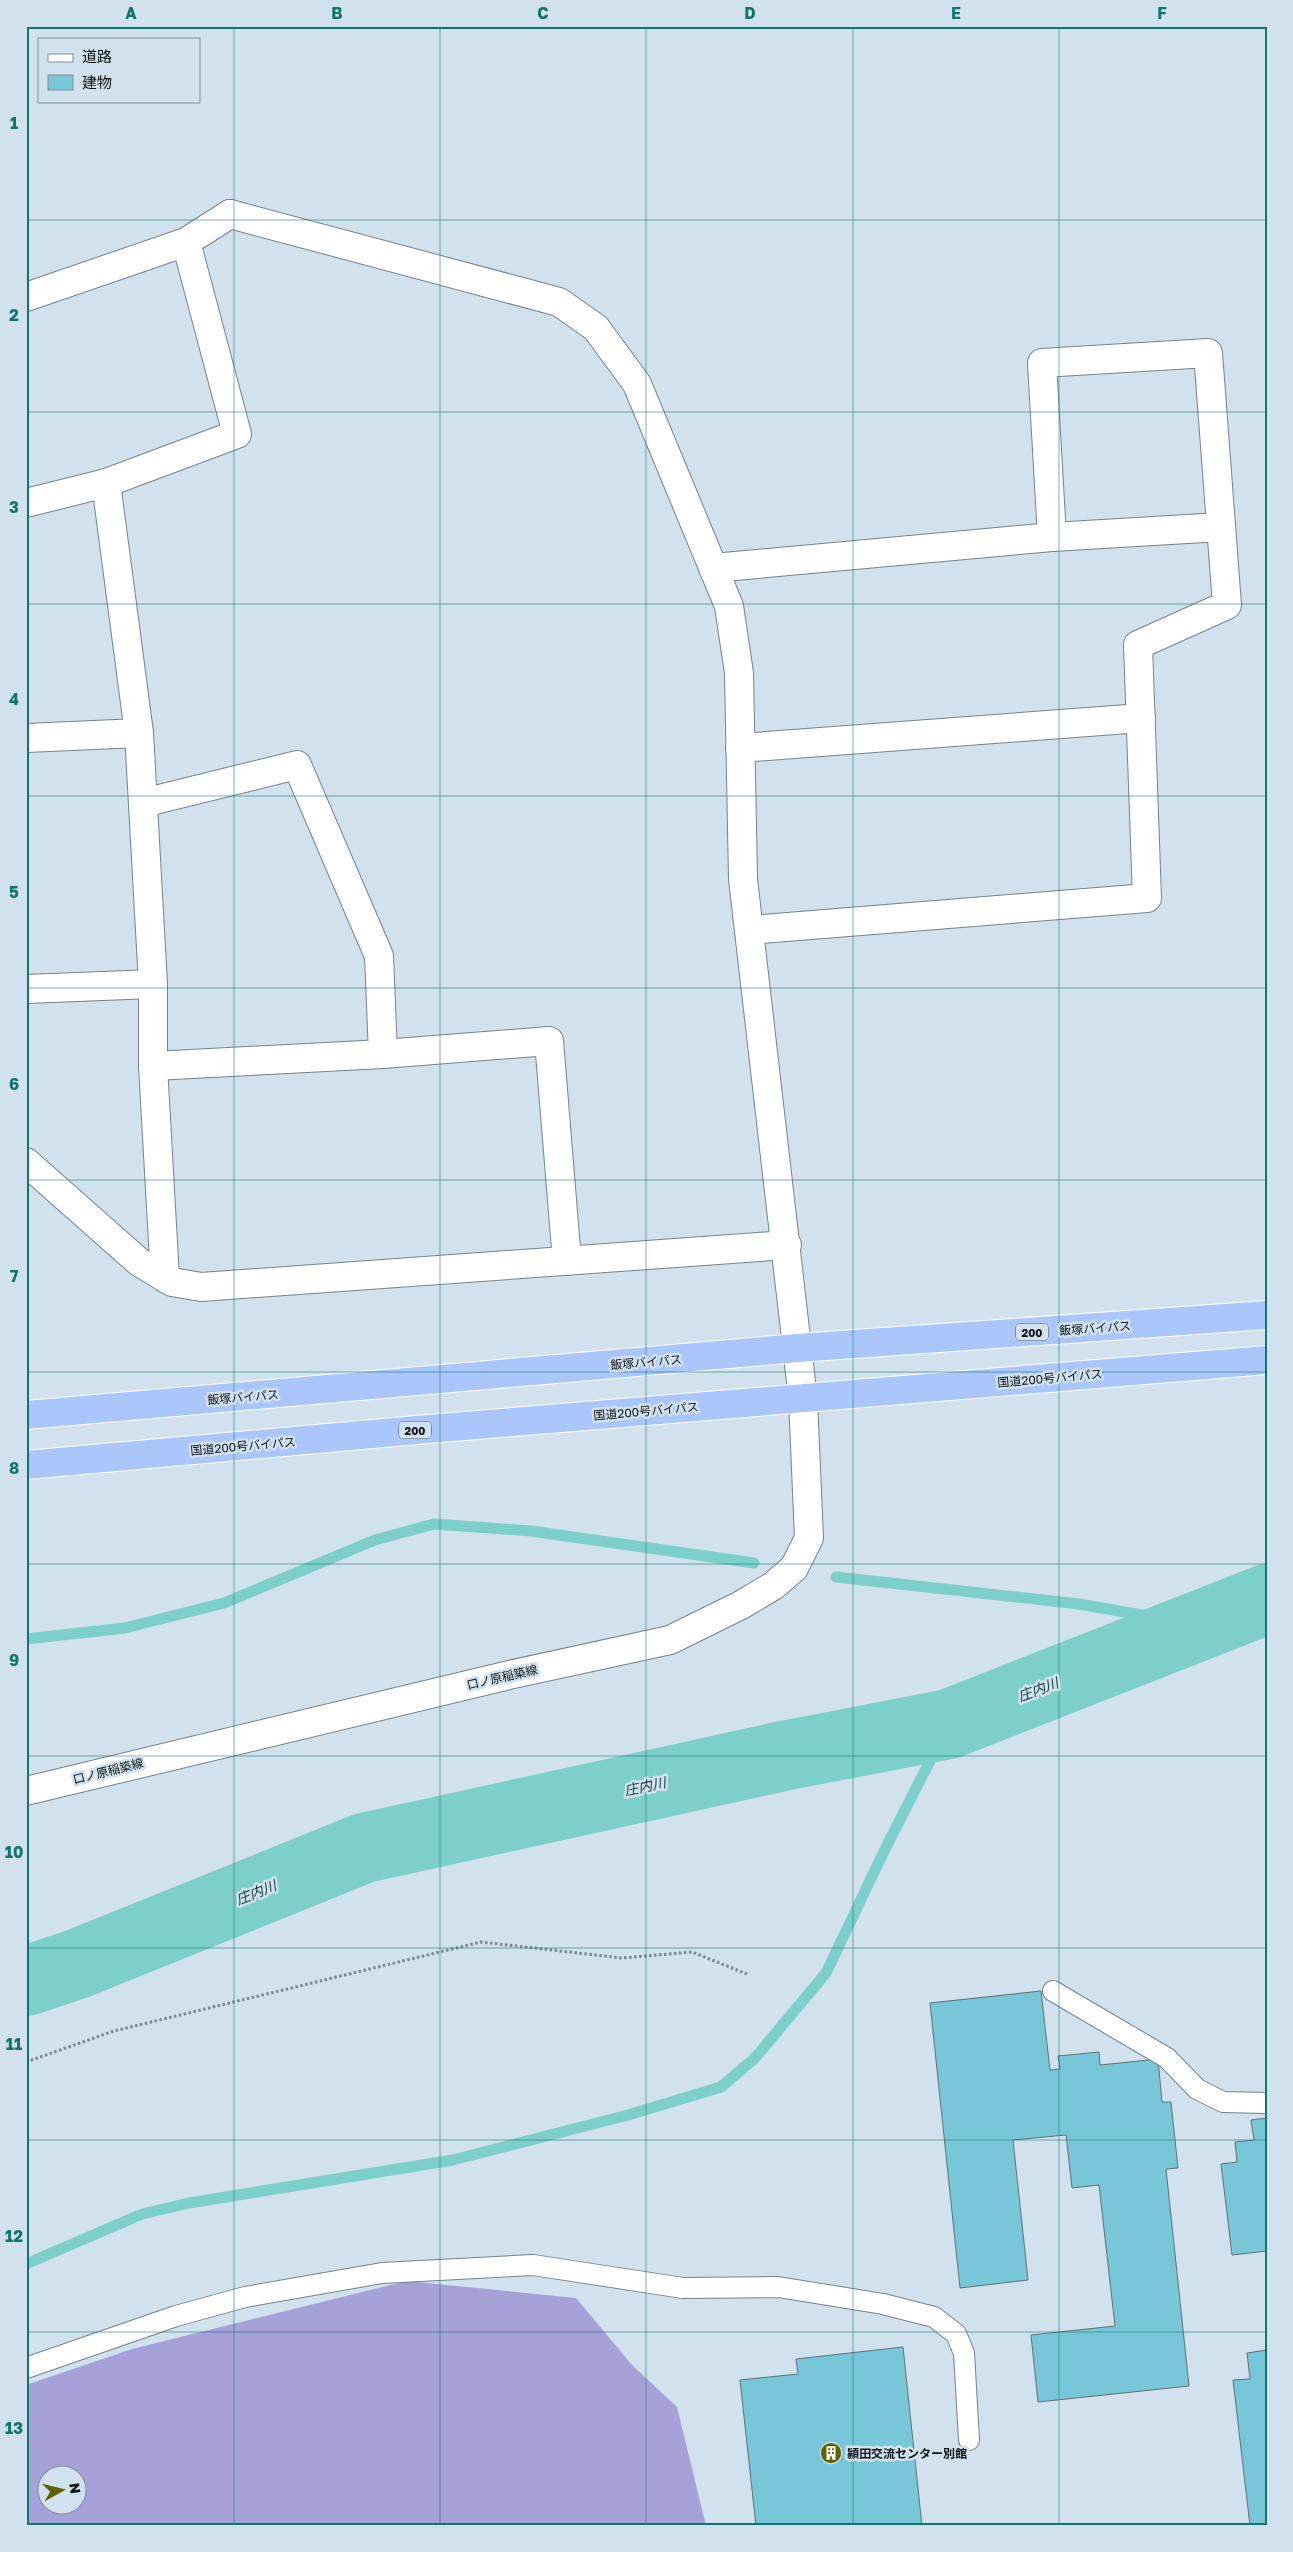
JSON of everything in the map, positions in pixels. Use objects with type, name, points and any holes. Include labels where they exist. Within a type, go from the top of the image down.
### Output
[{"type":"highway","name":"飯塚バイパス","points":[[26,1415],[798,1348],[1267,1315]]},
{"type":"highway","name":"国道200号バイパス","points":[[26,1466],[428,1429],[1267,1360]]},
{"type":"street","name":"口ノ原稲築線","points":[[26,1791],[509,1675],[670,1640],[741,1605],[773,1586],[794,1568],[809,1538],[803,1399],[798,1348],[743,879],[739,673],[729,606],[637,384],[596,328],[560,302],[230,214],[186,242]]},
{"type":"street","points":[[26,296],[186,242],[237,434],[106,482],[26,503]]},
{"type":"street","points":[[749,930],[1147,898],[1138,645],[1227,605],[1208,353],[1042,363],[1052,536]]},
{"type":"street","points":[[106,482],[139,733],[152,984],[153,1066],[165,1278]]},
{"type":"street","points":[[713,568],[1052,536],[1221,526]]},
{"type":"street","points":[[740,748],[1141,718]]},
{"type":"street","points":[[26,738],[139,733]]},
{"type":"street","points":[[143,803],[297,765],[379,956],[383,1054]]},
{"type":"street","points":[[26,989],[152,984]]},
{"type":"street","points":[[153,1066],[383,1054],[549,1041],[568,1261]]},
{"type":"street","points":[[26,1162],[139,1262],[172,1282],[201,1287],[787,1245]]},
{"type":"lane","points":[[1053,1991],[1167,2058],[1197,2089],[1222,2102],[1267,2104]]},
{"type":"lane","points":[[26,2368],[176,2316],[245,2297],[382,2273],[533,2265],[683,2288],[778,2287],[883,2304],[934,2318],[956,2334],[964,2353],[969,2440]]},
{"type":"path","points":[[26,2062],[114,2031],[481,1942],[622,1958],[692,1952],[747,1974]]},
{"type":"shaded area","points":[[407,2281],[576,2298],[632,2365],[677,2407],[706,2526],[26,2526],[26,2385],[132,2349]]},
{"type":"building","points":[[1041,1991],[1050,2070],[1060,2069],[1058,2056],[1099,2052],[1100,2065],[1158,2059],[1162,2102],[1171,2102],[1178,2168],[1166,2169],[1189,2386],[1038,2402],[1031,2335],[1115,2326],[1099,2185],[1072,2188],[1066,2135],[1013,2140],[1028,2280],[960,2288],[930,2003]]},
{"type":"building","points":[[1267,2118],[1267,2251],[1232,2255],[1221,2164],[1237,2162],[1235,2142],[1254,2140],[1251,2120]]},
{"type":"building","name":"頴田交流センター別館","points":[[903,2347],[922,2526],[756,2526],[740,2380],[798,2374],[796,2359]]},
{"type":"building","points":[[1267,2350],[1267,2526],[1250,2526],[1233,2380],[1250,2379],[1247,2353]]},
{"type":"waterway","points":[[26,1639],[125,1628],[224,1603],[375,1540],[434,1524],[531,1531],[754,1563]]},
{"type":"waterway","points":[[836,1577],[1079,1604],[1204,1626]]},
{"type":"waterway","name":"庄内川","points":[[26,1981],[77,1964],[364,1848],[788,1755],[949,1724],[1267,1599]]},
{"type":"waterway","points":[[26,2264],[142,2214],[189,2203],[453,2160],[628,2115],[721,2087],[755,2058],[826,1973],[886,1847],[949,1724]]},
{"type":"place","name":"頴田交流センター別館","points":[[831,2453]]}]
